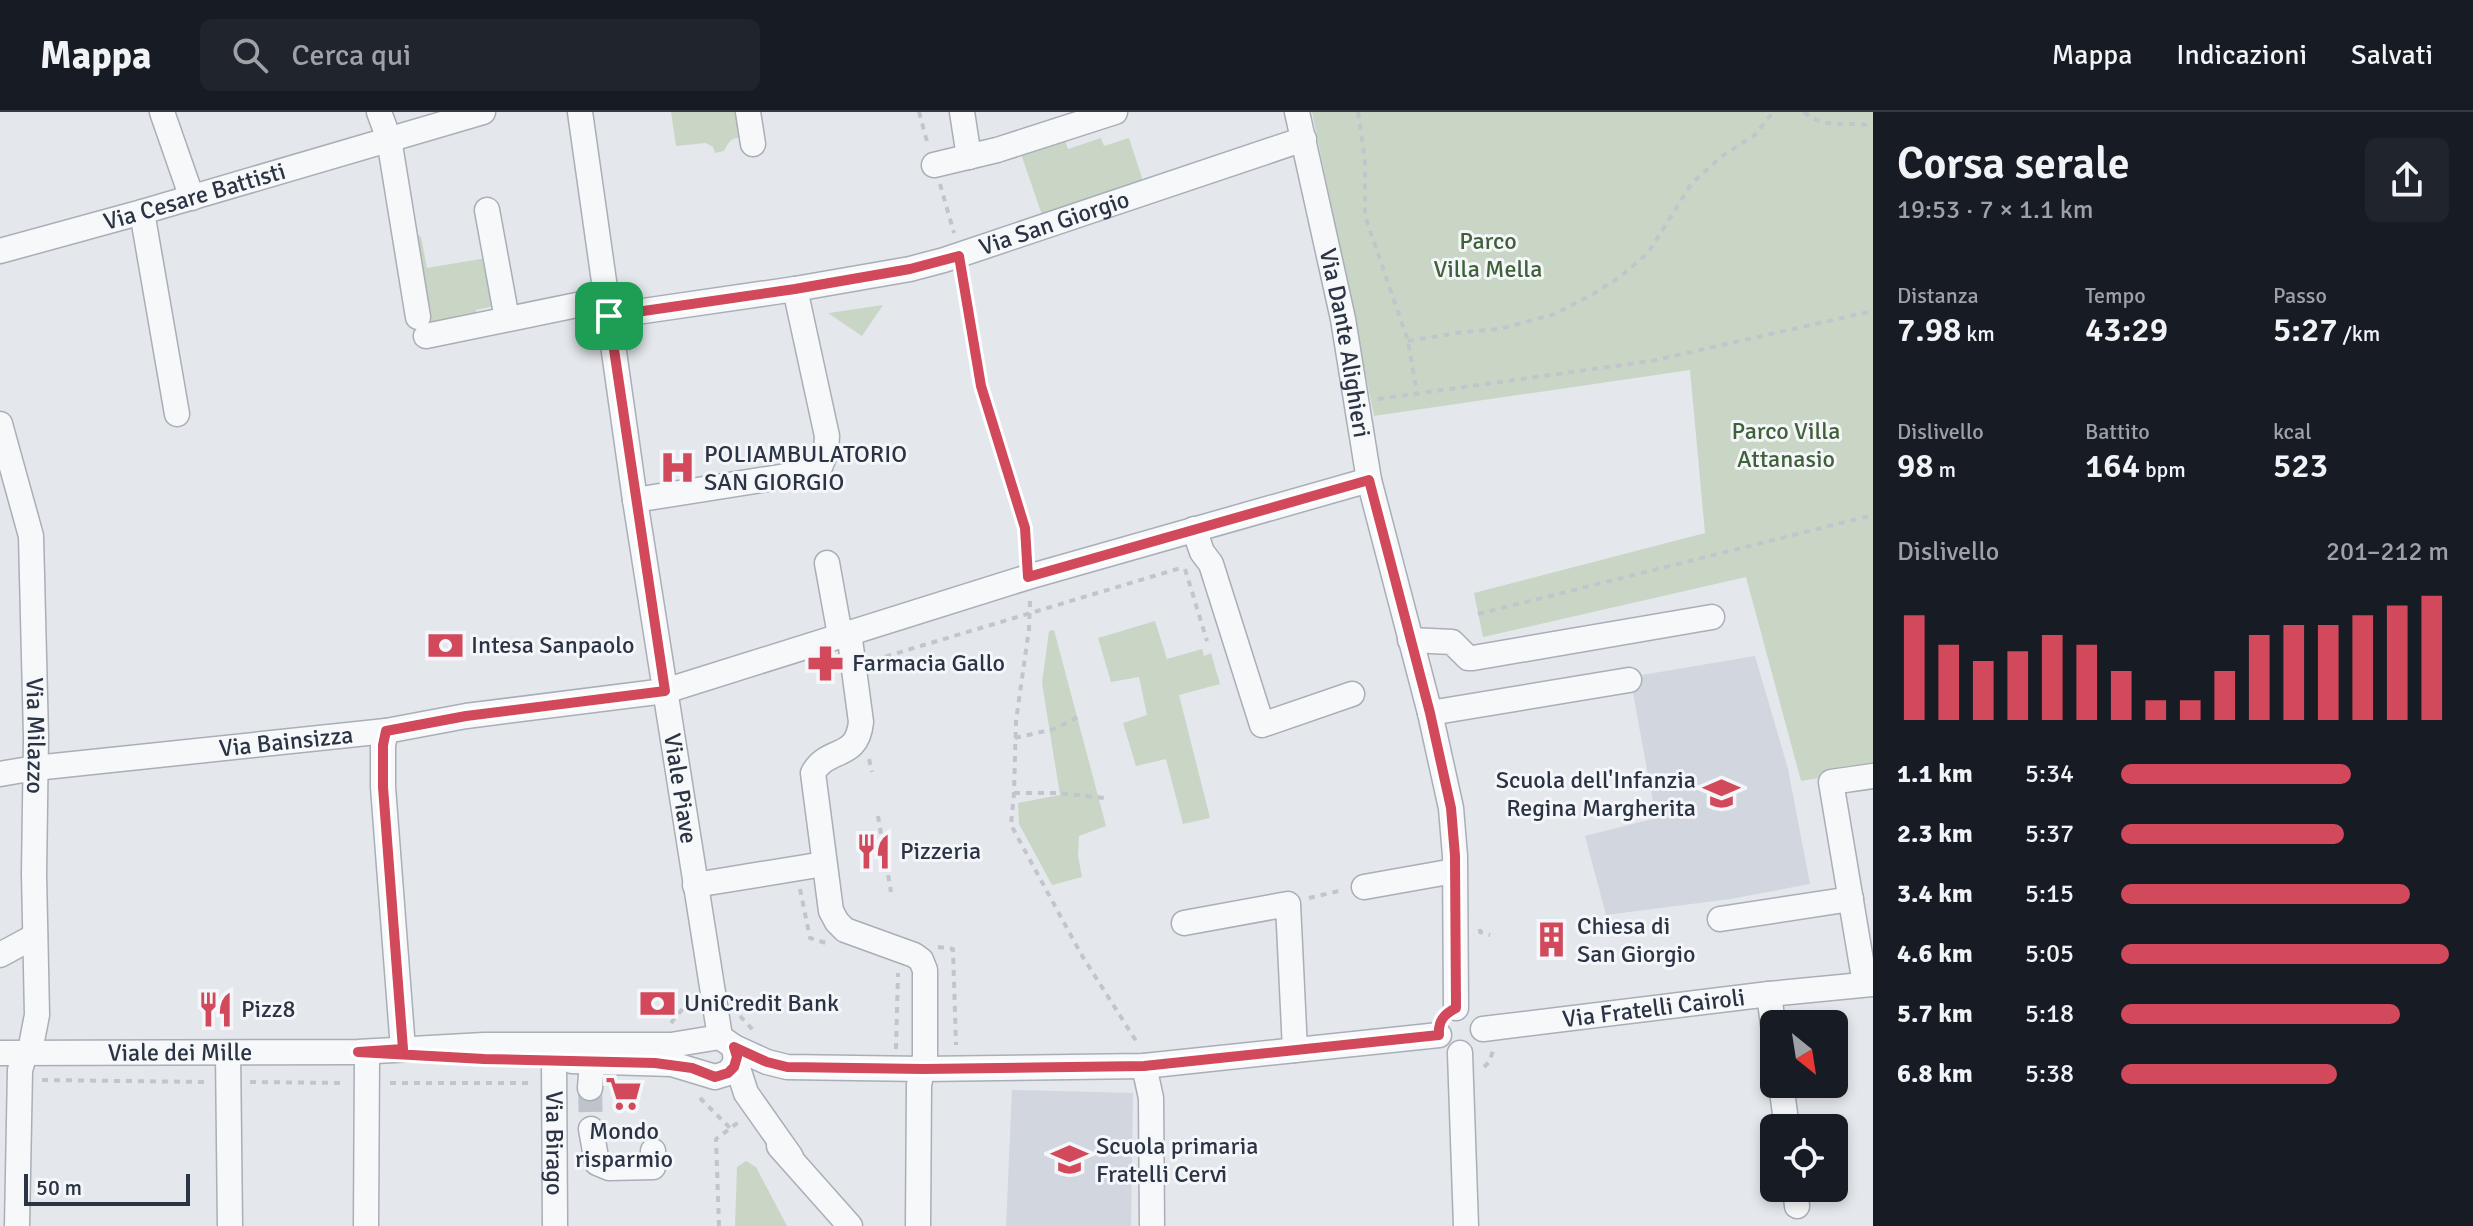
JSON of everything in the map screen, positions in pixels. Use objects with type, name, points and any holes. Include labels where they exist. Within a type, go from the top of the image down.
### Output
[{"type":"street","points":[[162,112],[192,198]]},
{"type":"street","points":[[379,112],[389,139]]},
{"type":"street","name":"Via Cesare Battisti","points":[[0,251],[483,112]]},
{"type":"street","name":"Viale Piave","points":[[580,112],[635,500],[695,885],[725,1046]]},
{"type":"street","points":[[748,112],[753,144]]},
{"type":"street","points":[[962,112],[969,157]]},
{"type":"street","points":[[934,165],[997,150],[1115,112]]},
{"type":"street","name":"Via Dante Alighieri","points":[[1297,112],[1343,319],[1369,480],[1430,713],[1451,808],[1456,1008]]},
{"type":"street","name":"Via San Giorgio","points":[[389,139],[422,326],[608,308],[780,296],[910,269],[950,264],[1304,139]]},
{"type":"street","points":[[487,210],[507,319]]},
{"type":"street","points":[[142,212],[177,414]]},
{"type":"street","points":[[635,500],[805,473],[820,467],[826,452],[827,398],[780,296]]},
{"type":"street","name":"Via Milazzo","points":[[0,424],[31,536],[37,1015],[30,1051],[24,1057],[19,1080],[17,1226]]},
{"type":"street","name":"Via Bainsizza","points":[[0,774],[386,731],[466,716],[665,691],[1028,577],[1369,480]]},
{"type":"street","points":[[1194,529],[1193,560],[1211,564],[1262,725],[1352,694]]},
{"type":"street","points":[[827,563],[861,722],[859,737],[849,749],[818,764],[813,773],[824,864],[831,911],[837,922],[845,930],[914,955],[921,960],[925,970],[923,1069],[919,1085],[918,1226]]},
{"type":"street","points":[[1410,640],[1452,642],[1468,658],[1473,658],[1712,617]]},
{"type":"street","points":[[1430,713],[1629,680]]},
{"type":"street","points":[[386,731],[383,787],[403,1049]]},
{"type":"street","points":[[1869,984],[1831,782],[1873,776]]},
{"type":"street","points":[[695,885],[824,864]]},
{"type":"street","points":[[1364,887],[1454,871]]},
{"type":"street","points":[[1720,919],[1851,899]]},
{"type":"street","points":[[1184,923],[1288,904],[1295,1050]]},
{"type":"street","points":[[0,955],[35,936]]},
{"type":"street","name":"Via Fratelli Cairoli","points":[[1483,1029],[1869,984]]},
{"type":"street","points":[[1769,994],[1771,1010]]},
{"type":"street","points":[[1456,1008],[1473,1012],[1482,1022],[1483,1029],[1479,1043],[1460,1053],[1446,1048],[1439,1035],[1443,1017],[1456,1008]]},
{"type":"street","points":[[850,1226],[791,1157],[699,1066],[697,1055],[701,1045],[725,1046],[787,1067],[1146,1075],[1295,1050],[1439,1035]]},
{"type":"street","name":"Viale dei Mille","points":[[363,1053],[484,1045],[725,1046]]},
{"type":"street","points":[[707,1074],[715,1077],[732,1070],[725,1046]]},
{"type":"street","points":[[725,1046],[746,1093],[791,1157]]},
{"type":"street","name":"Viale dei Mille","points":[[0,1053],[363,1053],[672,1064],[707,1074]]},
{"type":"street","points":[[228,1053],[230,1226]]},
{"type":"street","points":[[363,1053],[366,1226]]},
{"type":"street","points":[[1460,1053],[1466,1226]]},
{"type":"street","name":"Via Birago","points":[[554,1061],[555,1226]]},
{"type":"street","points":[[590,1088],[592,1061]]},
{"type":"street","points":[[1146,1075],[1151,1098],[1152,1226]]},
{"type":"street","points":[[591,1129],[597,1163],[609,1168],[653,1167],[653,1151]]},
{"type":"path","points":[[919,112],[953,224],[950,264],[981,386],[1025,528],[1031,613],[1016,721],[1011,825],[1081,954],[1138,1043],[1146,1075]]},
{"type":"path","points":[[1358,112],[1365,160],[1365,216],[1408,341],[1417,394]]},
{"type":"path","points":[[1408,341],[1500,329],[1555,314],[1593,294],[1648,253],[1692,183],[1722,156],[1755,135],[1773,112]]},
{"type":"path","points":[[1804,112],[1814,120],[1832,125],[1853,123],[1873,126]]},
{"type":"path","points":[[1378,399],[1651,361],[1873,311]]},
{"type":"path","points":[[1478,614],[1873,515]]},
{"type":"path","points":[[870,661],[1193,560],[1207,641]]},
{"type":"path","points":[[1015,738],[1054,729],[1082,715]]},
{"type":"path","points":[[869,757],[872,772]]},
{"type":"path","points":[[1014,793],[1060,793],[1104,798]]},
{"type":"path","points":[[878,816],[883,864],[891,892]]},
{"type":"path","points":[[796,868],[810,938],[831,945]]},
{"type":"path","points":[[1288,904],[1364,887]]},
{"type":"path","points":[[896,1049],[898,963]]},
{"type":"path","points":[[719,1226],[716,1139],[740,1121]]},
{"type":"shaded area","name":"Scuola dell'Infanzia Regina Margherita","points":[[1755,656],[1788,769],[1810,884],[1730,899],[1606,915],[1585,836],[1656,818],[1630,677]]},
{"type":"shaded area","name":"Scuola primaria Fratelli Cervi","points":[[1012,1090],[1133,1093],[1131,1226],[1006,1226]]},
{"type":"green space","points":[[671,112],[745,112],[742,138],[733,139],[724,151],[715,153],[713,147],[706,143],[676,146]]},
{"type":"green space","name":"Parco Villa Mella","points":[[1312,112],[1873,112],[1873,769],[1801,781],[1746,577],[1483,637],[1474,593],[1705,533],[1690,370],[1374,416]]},
{"type":"green space","points":[[1063,134],[1068,149],[1101,138],[1104,146],[1129,138],[1144,184],[1043,218],[1019,148]]},
{"type":"green space","points":[[414,232],[421,237],[427,268],[492,257],[500,305],[476,310],[476,319],[426,329]]},
{"type":"green space","points":[[883,305],[862,336],[828,313],[829,313]]},
{"type":"green space","points":[[1155,621],[1167,659],[1202,649],[1204,656],[1211,653],[1220,684],[1179,695],[1210,818],[1183,824],[1166,759],[1136,766],[1123,723],[1147,715],[1139,677],[1111,682],[1098,638]]},
{"type":"green space","points":[[1054,630],[1106,826],[1079,836],[1078,856],[1082,877],[1052,885],[1019,824],[1018,803],[1060,795],[1042,683],[1049,631]]},
{"type":"green space","points":[[746,1161],[756,1167],[787,1226],[735,1226],[737,1167]]},
{"type":"tunnel","points":[[590,1088],[591,1129]]},
{"type":"place","name":"POLIAMBULATORIO SAN GIORGIO","points":[[678,468]]},
{"type":"place","name":"Intesa Sanpaolo","points":[[445,645]]},
{"type":"place","name":"Farmacia Gallo","points":[[826,663]]},
{"type":"place","name":"Scuola dell'Infanzia Regina Margherita","points":[[1722,794]]},
{"type":"place","name":"Pizzeria","points":[[874,851]]},
{"type":"place","name":"Chiesa di San Giorgio","points":[[1551,940]]},
{"type":"place","name":"UniCredit Bank","points":[[658,1003]]},
{"type":"place","name":"Pizz8","points":[[215,1009]]},
{"type":"place","name":"Mondo risparmio","points":[[624,1094]]},
{"type":"place","name":"Scuola primaria Fratelli Cervi","points":[[1070,1160]]},
{"type":"route","points":[[959,256],[981,386],[1025,528],[1028,577],[1369,480],[1430,713],[1451,808],[1455,856],[1456,1008],[1443,1017],[1439,1035],[1144,1066],[787,1067],[734,1047],[737,1057],[734,1067],[728,1073],[715,1077],[672,1064],[358,1052],[403,1049],[383,787],[386,731],[466,716],[665,691],[609,316],[795,289],[910,269],[959,256]]},
{"type":"park label","name":"Parco Villa Attanasio","points":[[1786,445]]}]
